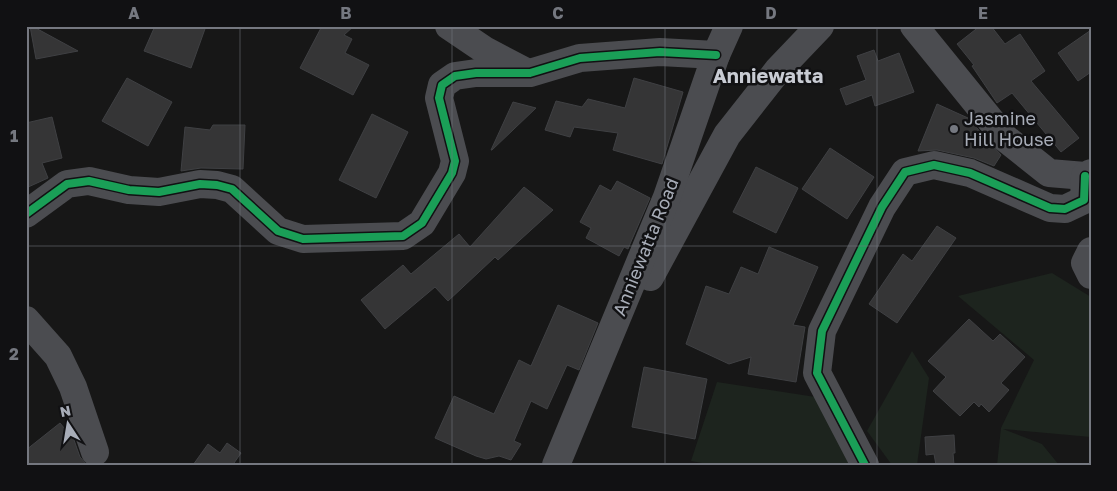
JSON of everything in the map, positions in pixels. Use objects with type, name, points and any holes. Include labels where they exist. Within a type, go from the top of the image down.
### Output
[{"type":"street","points":[[449,26],[486,51],[530,74]]},
{"type":"street","name":"Anniewatta Road","points":[[556,465],[667,197],[716,55],[730,26]]},
{"type":"street","points":[[618,314],[643,288],[653,273],[727,135],[778,70],[820,26]]},
{"type":"street","points":[[865,465],[817,372],[822,331],[882,207],[905,172],[934,165],[970,172],[1050,208],[1065,209],[1084,200],[1088,174],[1049,173],[1005,138],[914,26]]},
{"type":"street","points":[[26,237],[30,210],[66,184],[88,181],[129,190],[159,192],[200,184],[217,185],[232,189],[278,231],[303,239],[403,236],[422,223],[452,173],[455,161],[440,98],[442,85],[455,76],[476,73],[530,74],[580,58],[660,52],[716,55]]},
{"type":"street","points":[[1091,251],[1085,263],[1091,275]]},
{"type":"street","points":[[26,320],[58,356],[73,387],[95,452]]},
{"type":"shaded area","points":[[1052,273],[1091,297],[1091,437],[1003,429],[1042,444],[1059,465],[997,465],[1001,428],[1034,360],[958,296]]},
{"type":"shaded area","points":[[912,351],[929,378],[917,465],[892,465],[867,431]]},
{"type":"shaded area","points":[[717,382],[822,398],[851,465],[713,465],[691,461]]},
{"type":"building","points":[[30,26],[32,26],[78,51],[36,59]]},
{"type":"building","points":[[155,26],[206,26],[191,68],[144,51]]},
{"type":"building","points":[[322,26],[354,26],[344,35],[352,39],[345,53],[369,65],[353,95],[300,68]]},
{"type":"building","points":[[980,26],[991,26],[1005,44],[1020,34],[1045,71],[1031,81],[1079,138],[1061,152],[1012,93],[997,103],[972,66],[974,65],[957,44]]},
{"type":"building","points":[[1091,30],[1091,72],[1078,81],[1058,53]]},
{"type":"building","points":[[874,50],[878,61],[899,53],[914,92],[875,106],[872,95],[846,105],[840,89],[866,80],[857,56]]},
{"type":"building","points":[[127,78],[172,102],[148,146],[102,121]]},
{"type":"building","points":[[634,78],[683,92],[662,164],[613,150],[618,133],[574,127],[570,137],[545,130],[556,101],[582,107],[588,99],[625,108]]},
{"type":"building","points":[[513,102],[536,108],[491,150]]},
{"type":"building","points":[[937,104],[968,118],[1001,155],[994,166],[974,158],[937,150],[918,151]]},
{"type":"building","points":[[372,114],[408,132],[376,198],[339,180]]},
{"type":"building","points":[[52,117],[62,158],[42,163],[48,178],[26,188],[26,123]]},
{"type":"building","points":[[213,125],[245,125],[243,169],[201,168],[181,171],[185,127],[210,130]]},
{"type":"building","points":[[830,148],[874,177],[847,219],[802,189]]},
{"type":"building","points":[[756,167],[798,188],[776,233],[733,212]]},
{"type":"building","points":[[617,181],[650,198],[628,249],[624,247],[619,256],[586,238],[591,228],[580,222],[600,185],[611,191]]},
{"type":"building","points":[[524,187],[553,210],[498,260],[495,257],[448,301],[435,287],[385,329],[361,300],[403,265],[411,274],[459,234],[470,247]]},
{"type":"building","points":[[937,226],[956,238],[897,323],[869,304],[903,254],[912,261]]},
{"type":"building","points":[[769,247],[818,267],[793,325],[805,327],[796,382],[748,374],[751,357],[729,364],[686,344],[706,286],[729,294],[741,267],[758,274]]},
{"type":"building","points":[[558,305],[598,323],[579,370],[567,365],[547,409],[531,401],[514,441],[521,444],[511,460],[499,456],[486,459],[435,438],[454,396],[494,414],[519,360],[531,366]]},
{"type":"building","points":[[969,319],[993,341],[1000,334],[1025,357],[1001,383],[1009,390],[989,412],[981,404],[979,407],[974,402],[960,416],[933,391],[946,377],[928,361]]},
{"type":"building","points":[[644,367],[707,379],[695,439],[632,427]]},
{"type":"building","points":[[60,423],[74,440],[80,457],[87,465],[26,465],[26,450]]},
{"type":"building","points":[[954,435],[954,465],[936,465],[934,454],[926,455],[925,437]]},
{"type":"building","points":[[227,443],[241,453],[234,463],[237,465],[193,465],[208,444],[220,453]]},
{"type":"cycle path","points":[[26,214],[67,184],[89,181],[129,190],[159,192],[200,184],[217,185],[232,189],[278,231],[303,239],[403,236],[422,223],[452,173],[455,161],[439,98],[442,85],[455,76],[476,73],[530,73],[580,58],[660,52],[716,55]]},
{"type":"cycle path","points":[[865,465],[817,373],[822,331],[882,207],[905,172],[934,165],[970,173],[1050,208],[1065,209],[1084,200],[1085,176]]},
{"type":"place","name":"Jasmine Hill House","points":[[954,129]]},
{"type":"district","name":"Anniewatta","points":[[768,76]]}]
